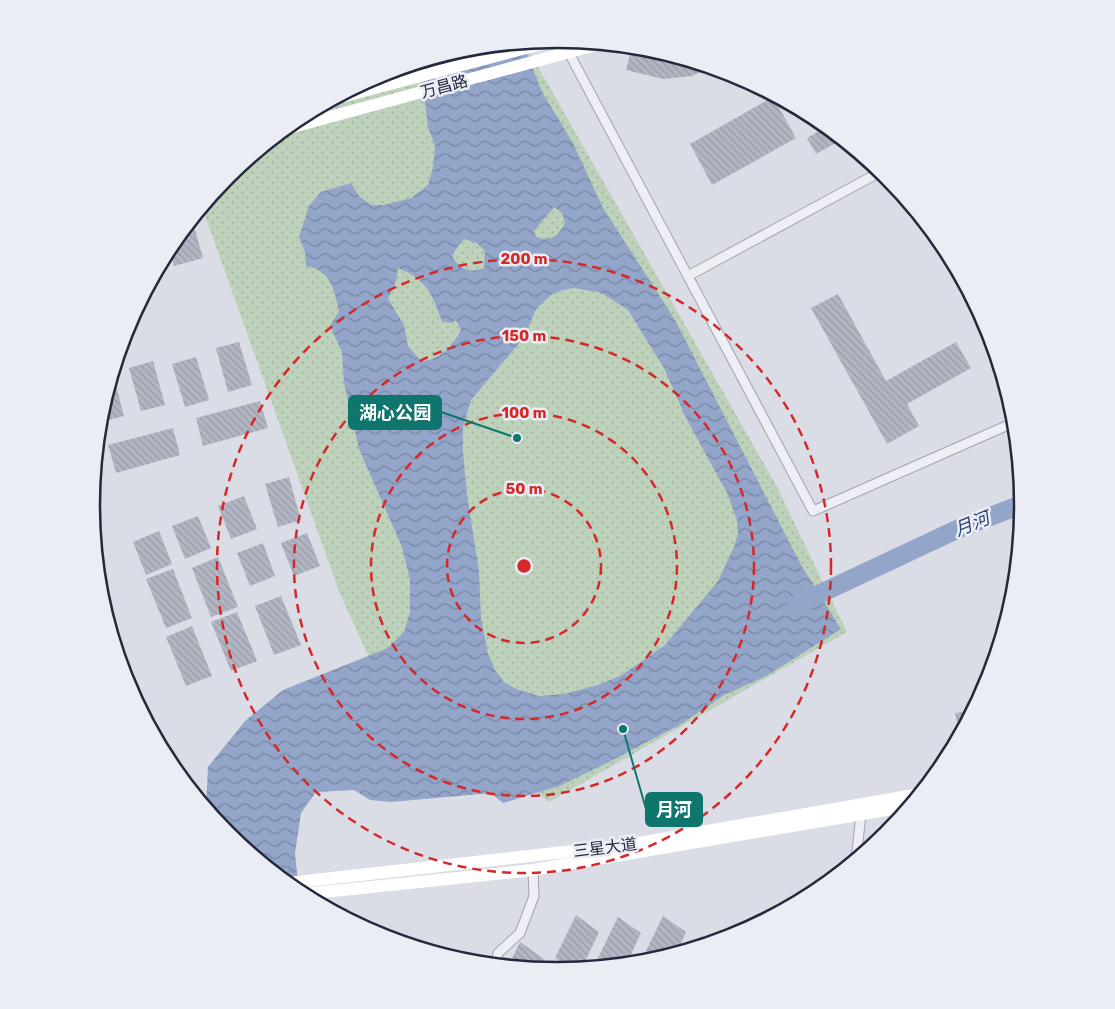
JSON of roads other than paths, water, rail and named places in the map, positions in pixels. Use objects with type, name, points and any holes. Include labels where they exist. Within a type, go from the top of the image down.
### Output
[{"type":"street","name":"万昌路","points":[[307,123],[586,48]]},
{"type":"street","name":"万昌路","points":[[364,91],[523,49]]},
{"type":"street","points":[[569,53],[813,511],[1008,425]]},
{"type":"street","points":[[688,276],[874,175]]},
{"type":"street","name":"三星大道","points":[[300,881],[627,845],[909,796]]},
{"type":"street","name":"三星大道","points":[[318,893],[533,870],[899,808]]},
{"type":"street","points":[[857,850],[861,814]]},
{"type":"street","points":[[497,958],[498,952],[520,933],[534,896],[533,870]]},
{"type":"water","points":[[525,48],[542,92],[573,143],[603,208],[675,320],[801,565],[841,629],[766,676],[724,695],[683,723],[559,786],[503,803],[491,793],[391,802],[370,800],[354,790],[316,792],[301,813],[295,853],[298,880],[256,848],[234,828],[207,797],[208,767],[245,721],[283,690],[388,648],[404,632],[410,613],[410,580],[402,547],[359,449],[344,383],[342,352],[330,326],[339,311],[333,288],[326,276],[314,268],[306,266],[305,252],[299,237],[309,206],[321,192],[351,183],[359,196],[371,205],[384,205],[411,198],[428,185],[433,168],[435,146],[428,127],[421,69],[468,56]],"holes":[[[554,207],[562,213],[565,223],[560,232],[551,238],[537,238],[534,231]],[[464,239],[477,243],[485,251],[484,268],[479,270],[465,269],[452,256]],[[398,268],[416,277],[427,288],[442,321],[450,323],[456,320],[461,330],[450,346],[434,358],[421,361],[408,346],[404,325],[388,299],[396,281]],[[574,288],[605,295],[628,310],[664,368],[686,418],[727,493],[737,520],[738,534],[718,581],[665,645],[622,675],[598,685],[564,694],[539,696],[516,689],[504,682],[495,670],[488,654],[481,618],[479,571],[467,495],[463,427],[471,400],[525,336],[536,309],[551,295]]]},
{"type":"waterway","name":"月河","points":[[796,605],[960,528],[1014,507]]},
{"type":"place","name":"湖心公园","points":[[517,438]]},
{"type":"place","name":"月河","points":[[623,729]]}]
